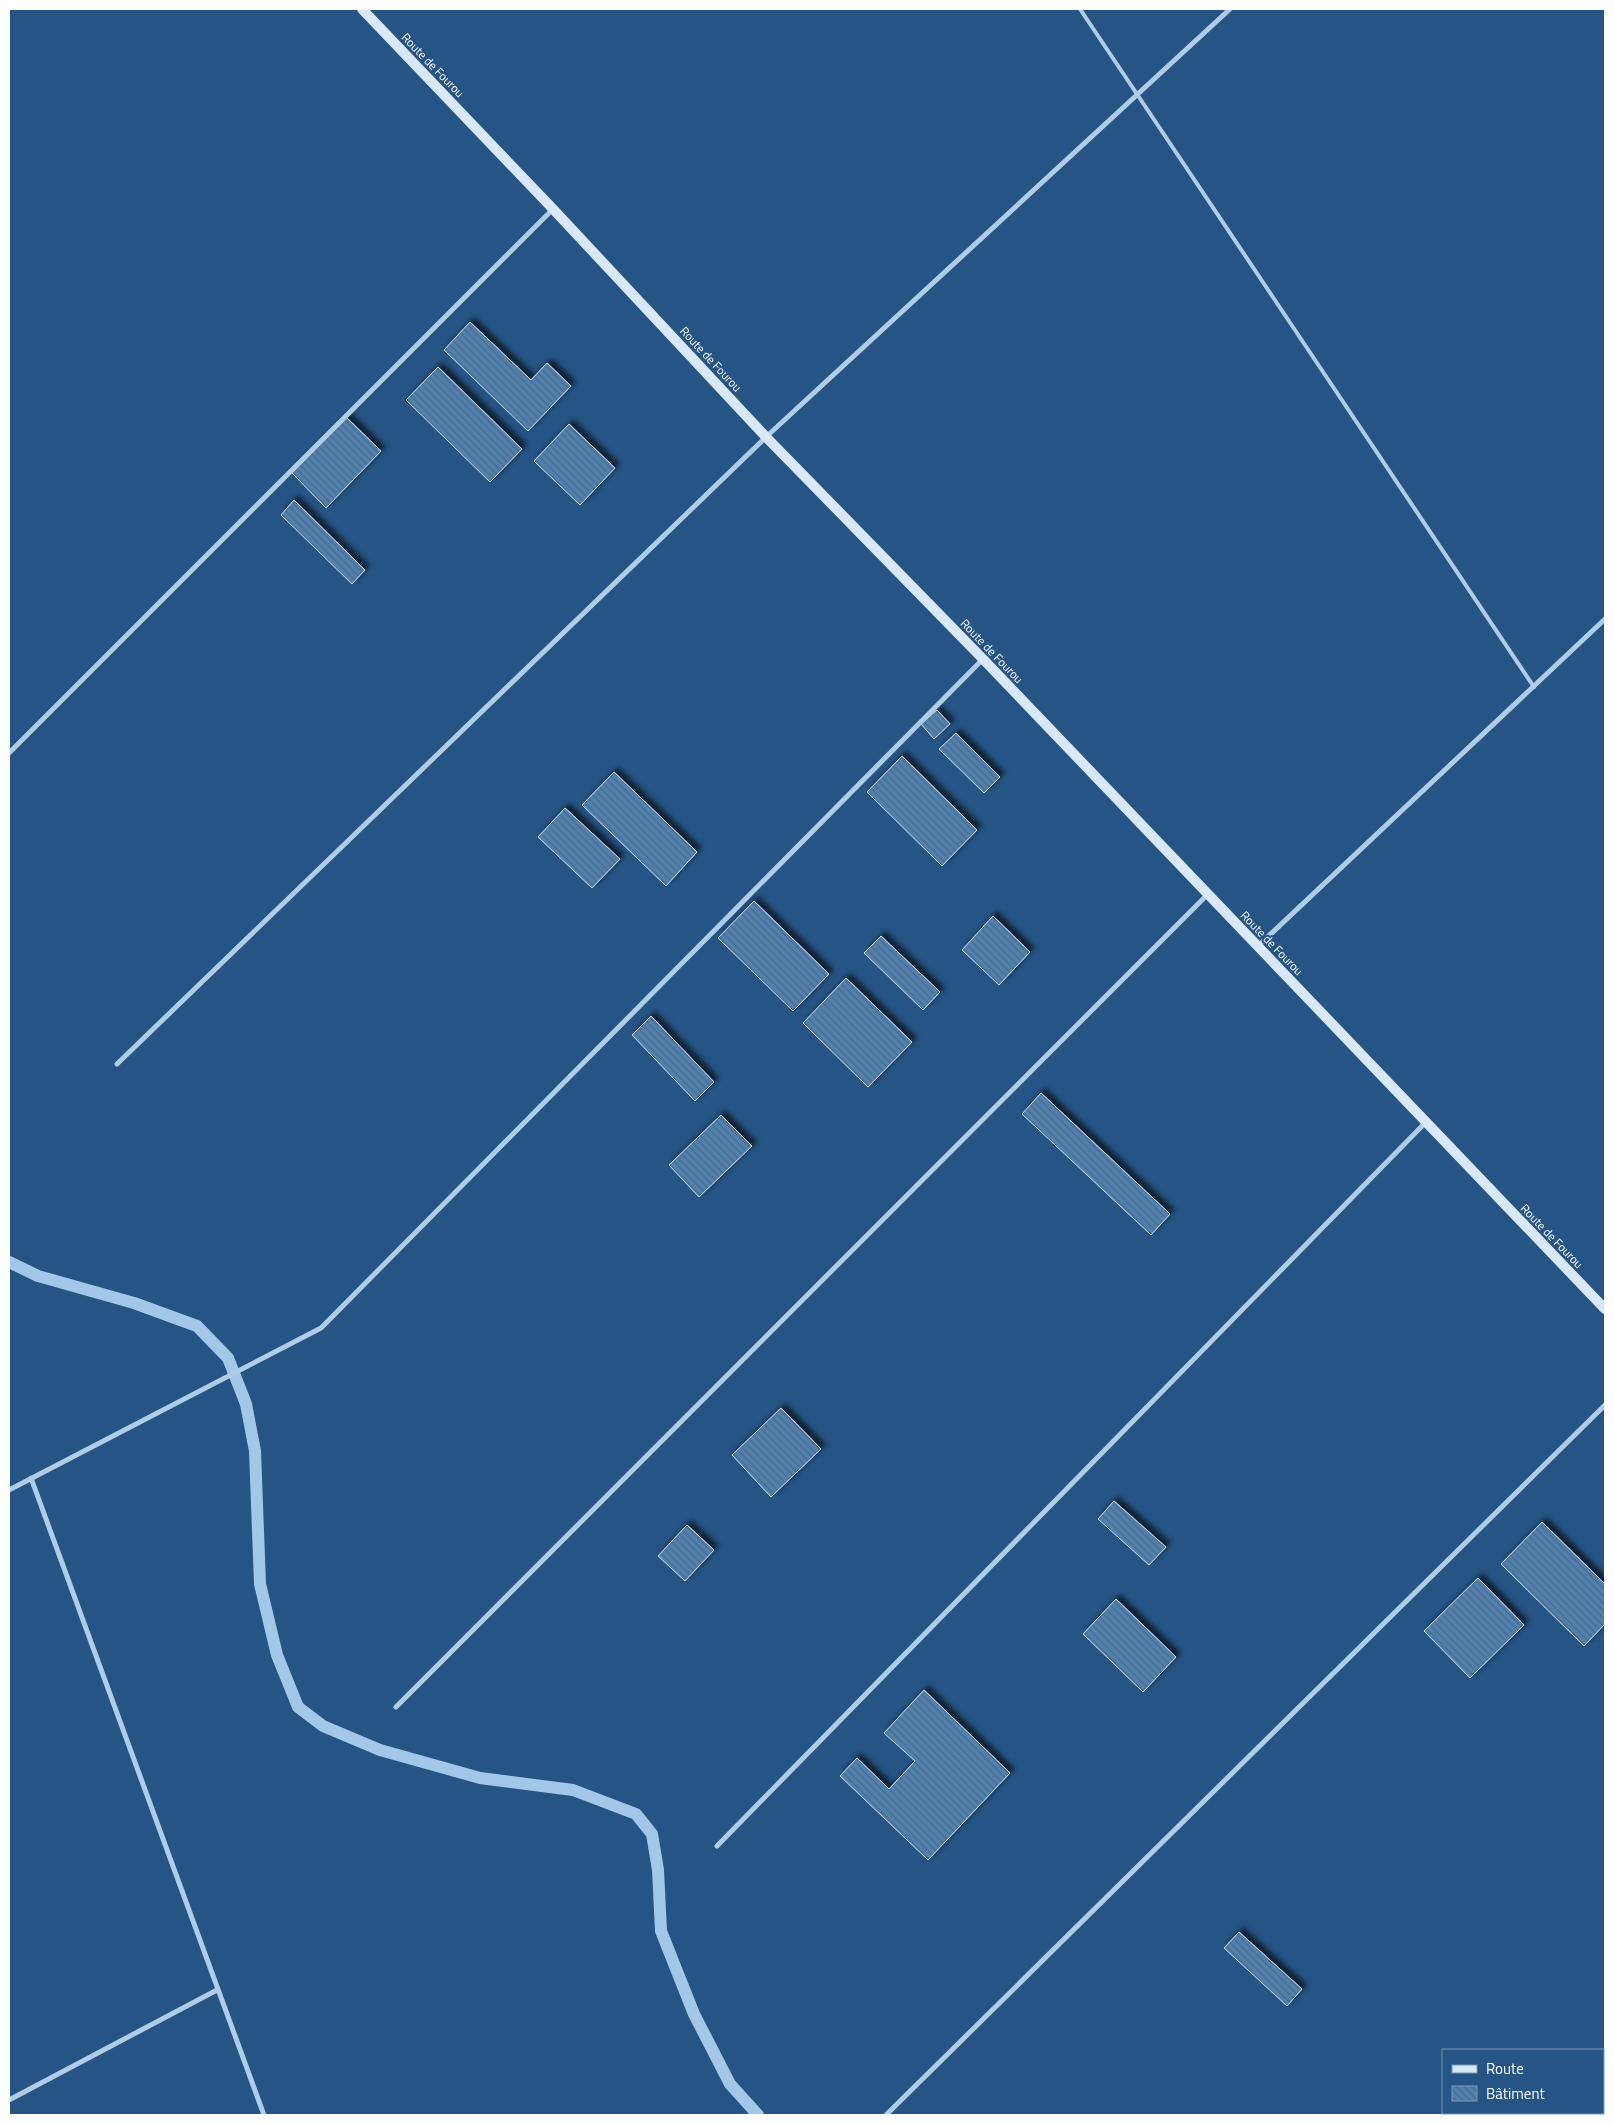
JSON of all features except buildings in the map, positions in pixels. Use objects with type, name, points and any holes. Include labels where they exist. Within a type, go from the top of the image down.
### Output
[{"type":"main road","name":"Route de Fourou","points":[[362,9],[553,209],[766,437],[984,659],[1605,1309]]},
{"type":"street","points":[[117,1064],[766,437],[1230,9]]},
{"type":"street","points":[[9,753],[553,209]]},
{"type":"street","points":[[1258,946],[1605,619]]},
{"type":"street","points":[[9,1490],[321,1328],[984,659]]},
{"type":"street","points":[[396,1707],[1208,894]]},
{"type":"street","points":[[717,1846],[1426,1121]]},
{"type":"street","points":[[886,2115],[1605,1405]]},
{"type":"street","points":[[31,1478],[264,2115]]},
{"type":"street","points":[[9,2100],[217,1990]]},
{"type":"lane","points":[[1080,9],[1534,687]]},
{"type":"waterway","points":[[9,1262],[38,1276],[134,1303],[197,1326],[228,1358],[246,1404],[255,1451],[260,1584],[277,1655],[298,1707],[323,1726],[380,1750],[480,1778],[573,1790],[636,1814],[652,1834],[658,1870],[661,1931],[694,2014],[730,2084],[758,2115]]}]
